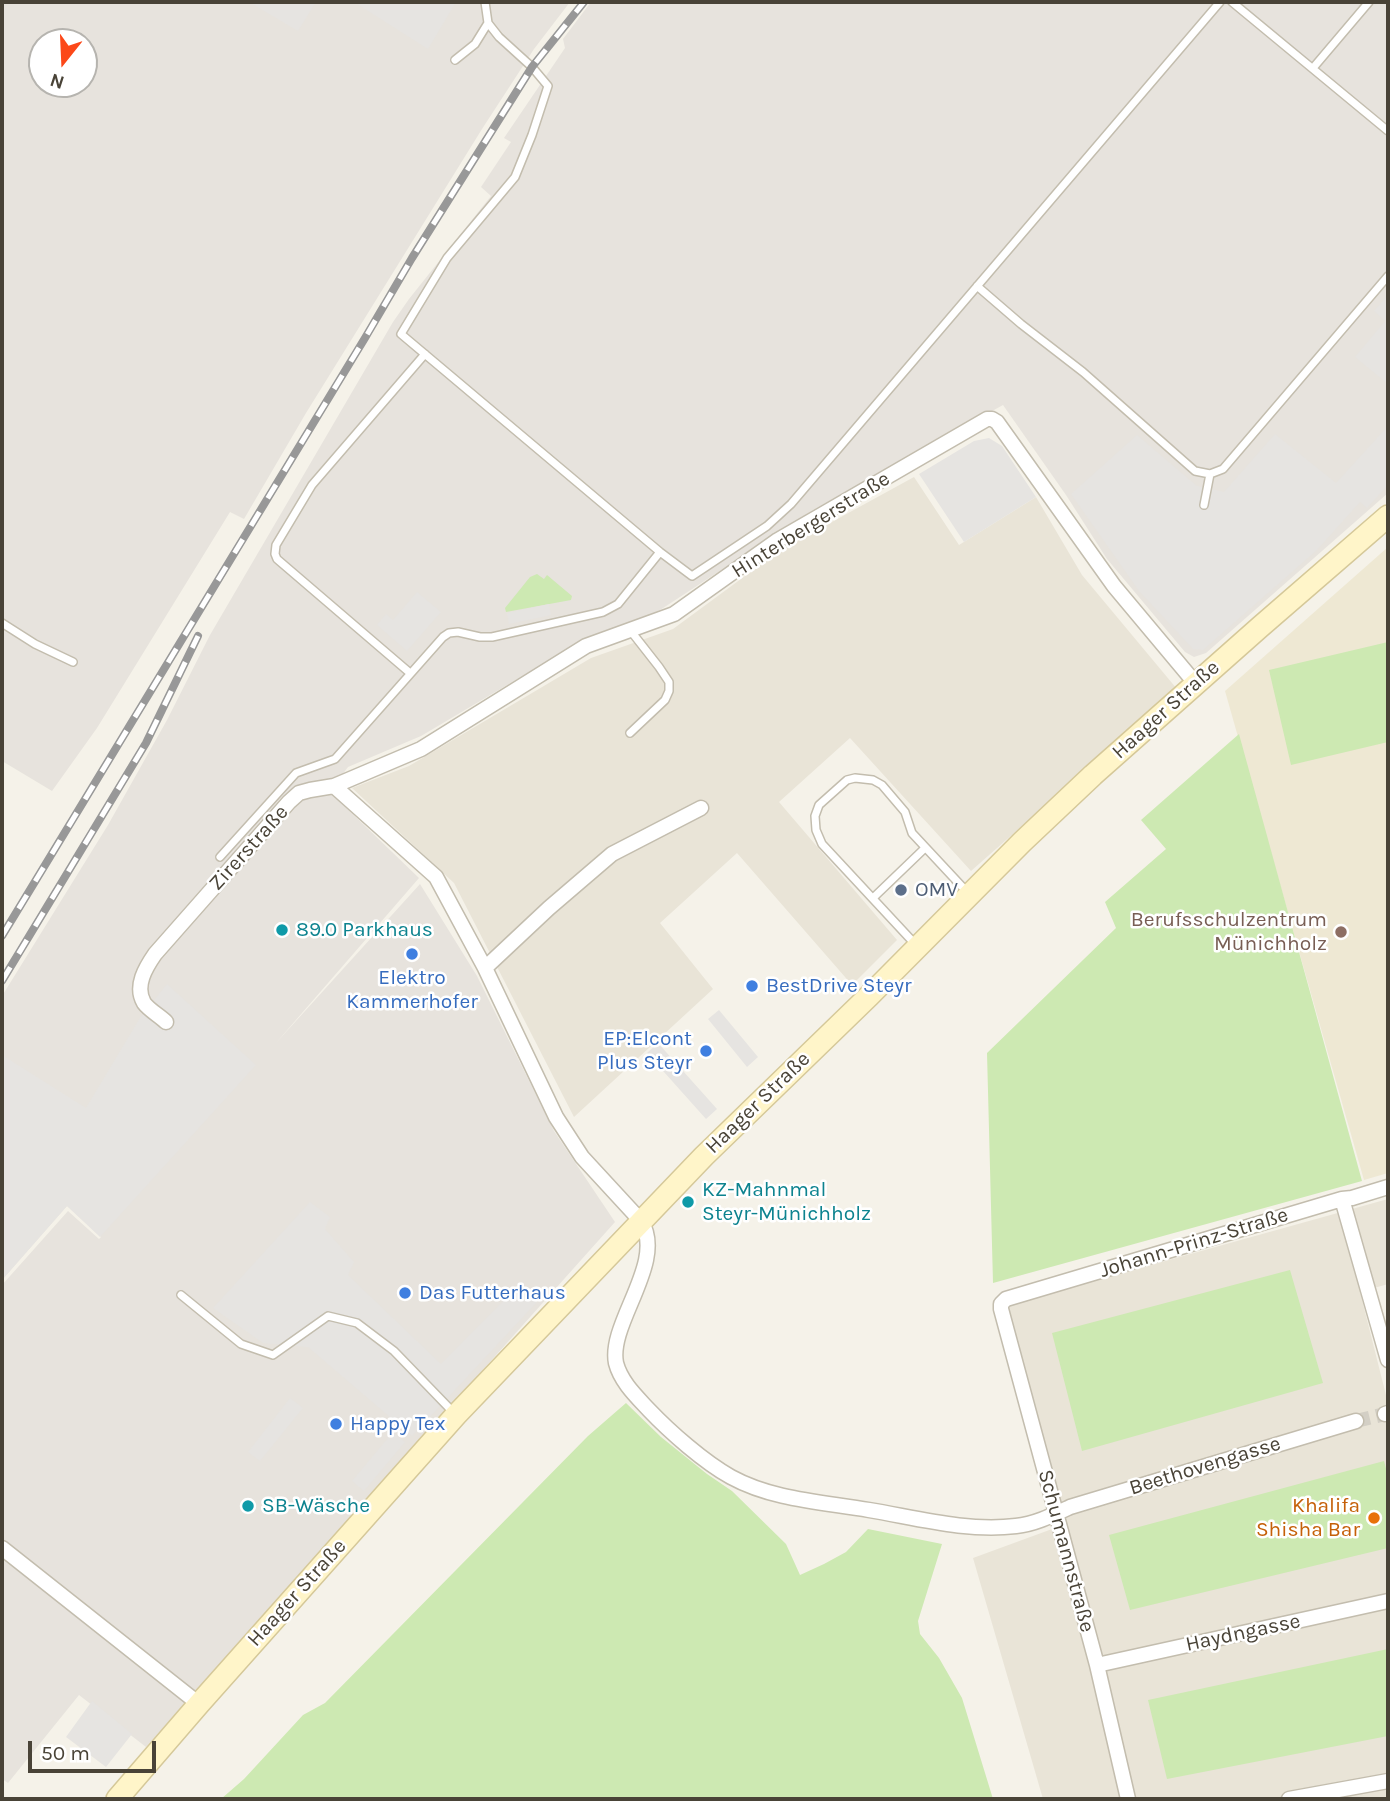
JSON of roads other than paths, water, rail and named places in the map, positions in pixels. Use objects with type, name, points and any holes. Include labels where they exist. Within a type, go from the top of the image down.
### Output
[{"type":"main road","name":"Haager Straße","points":[[117,1799],[456,1415],[704,1156],[1031,833],[1093,775],[1388,516]]},
{"type":"street","name":"Hinterbergerstraße","points":[[334,786],[421,749],[586,646],[674,614],[778,540],[986,419],[997,422],[1114,586],[1196,684]]},
{"type":"street","points":[[334,786],[436,877],[485,968],[556,1117],[582,1157],[641,1221]]},
{"type":"street","name":"Zirerstraße","points":[[166,1022],[145,1004],[142,997],[142,977],[155,954],[289,802],[299,793],[334,786]]},
{"type":"street","points":[[485,968],[612,854],[701,808]]},
{"type":"street","name":"Johann-Prinz-Straße","points":[[1001,1304],[1006,1299],[1388,1187]]},
{"type":"street","points":[[1342,1199],[1388,1360]]},
{"type":"street","name":"Beethovengasse","points":[[641,1221],[647,1237],[646,1254],[641,1276],[617,1340],[616,1360],[620,1374],[656,1417],[702,1456],[731,1477],[761,1489],[794,1498],[968,1527],[1018,1526],[1038,1522],[1070,1507],[1356,1422]]},
{"type":"street","name":"Schumannstraße","points":[[1001,1304],[1097,1665],[1128,1799]]},
{"type":"street","points":[[2,1548],[199,1704]]},
{"type":"street","name":"Haydngasse","points":[[1097,1665],[1388,1601]]},
{"type":"street","points":[[1289,1799],[1388,1781]]},
{"type":"lane","points":[[485,2],[488,23],[548,86],[515,177],[447,258],[401,334],[689,575],[694,575],[778,518],[791,504],[1220,2]]},
{"type":"lane","points":[[1232,2],[1388,131]]},
{"type":"lane","points":[[1313,68],[1369,2]]},
{"type":"lane","points":[[455,60],[475,44],[488,23]]},
{"type":"lane","points":[[977,286],[1083,372],[1195,471],[1210,474],[1223,469],[1388,275]]},
{"type":"lane","points":[[410,673],[277,559],[275,554],[276,545],[312,485],[425,354]]},
{"type":"lane","points":[[1204,505],[1210,474]]},
{"type":"lane","points":[[220,857],[296,773],[335,759],[443,637],[458,632],[492,637],[603,612],[618,604],[660,552]]},
{"type":"lane","points":[[2,623],[35,644],[73,662]]},
{"type":"lane","points":[[629,733],[665,700],[669,691],[669,682],[631,630]]},
{"type":"lane","points":[[918,947],[822,844],[816,830],[815,816],[818,805],[847,780],[873,780],[881,785],[905,812],[912,834],[970,895]]},
{"type":"lane","points":[[873,898],[925,848]]},
{"type":"lane","points":[[181,1295],[241,1345],[273,1355],[328,1316],[357,1323],[394,1351],[456,1415]]},
{"type":"tunnel","points":[[1356,1421],[1385,1414]]},
{"type":"railway","points":[[2,936],[412,258],[532,67],[584,2]]},
{"type":"railway","points":[[2,981],[146,743],[198,636]]},
{"type":"place","name":"OMV","points":[[901,890]]},
{"type":"place","name":"89.0 Parkhaus","points":[[282,930]]},
{"type":"place","name":"Berufsschulzentrum Münichholz","points":[[1341,932]]},
{"type":"place","name":"Elektro Kammerhofer","points":[[412,954]]},
{"type":"place","name":"BestDrive Steyr","points":[[752,986]]},
{"type":"place","name":"EP:Elcont Plus Steyr","points":[[706,1051]]},
{"type":"place","name":"KZ-Mahnmal Steyr-Münichholz","points":[[688,1202]]},
{"type":"place","name":"Das Futterhaus","points":[[405,1293]]},
{"type":"place","name":"Happy Tex","points":[[336,1424]]},
{"type":"place","name":"SB-Wäsche","points":[[248,1506]]},
{"type":"place","name":"Khalifa Shisha Bar","points":[[1374,1518]]}]
